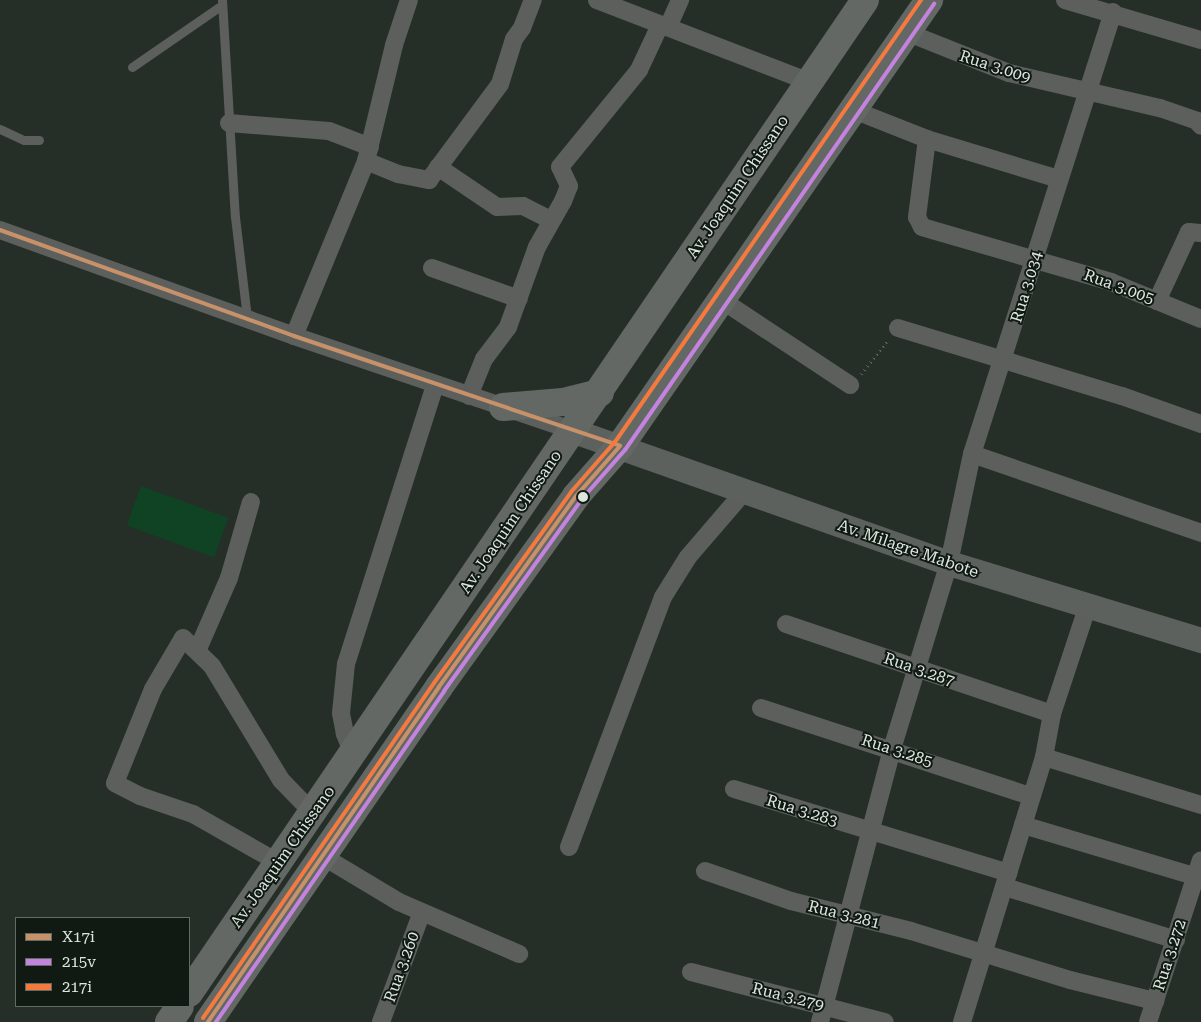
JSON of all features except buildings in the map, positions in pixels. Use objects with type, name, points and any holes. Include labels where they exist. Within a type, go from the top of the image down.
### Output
[{"type":"main road","name":"Av. Joaquim Chissano","points":[[190,992],[600,393],[865,0]]},
{"type":"main road","points":[[620,446],[851,109],[929,0]]},
{"type":"main road","points":[[503,407],[563,402],[600,393]]},
{"type":"main road","name":"Av. Joaquim Chissano","points":[[208,1022],[439,687],[576,496],[620,446]]},
{"type":"main road","points":[[169,1022],[179,1007]]},
{"type":"street","points":[[294,336],[368,154],[394,45],[409,0]]},
{"type":"street","points":[[229,123],[329,130],[368,154],[426,180],[438,167],[500,84],[514,39],[522,28],[532,0]]},
{"type":"street","points":[[597,0],[809,82]]},
{"type":"street","points":[[469,396],[484,359],[508,327],[537,247],[569,186],[560,167],[639,70],[680,0]]},
{"type":"street","points":[[1065,0],[1113,12],[1201,40]]},
{"type":"street","name":"Rua 3.034","points":[[822,1014],[892,749],[949,563],[972,454],[1003,362],[1113,12]]},
{"type":"street","name":"Rua 3.009","points":[[906,32],[1009,73],[1160,108],[1197,121],[1201,126]]},
{"type":"street","points":[[851,109],[927,139],[1059,179]]},
{"type":"street","name":"Rua 3.005","points":[[927,139],[918,222],[944,234],[1111,282],[1201,319]]},
{"type":"street","points":[[438,167],[497,207],[523,206],[551,220]]},
{"type":"street","points":[[0,230],[294,336],[574,431]]},
{"type":"street","points":[[1157,301],[1189,232],[1201,233]]},
{"type":"street","points":[[432,268],[518,299]]},
{"type":"street","points":[[720,299],[850,385]]},
{"type":"street","points":[[898,328],[1003,362],[1122,396],[1201,424]]},
{"type":"street","points":[[353,754],[344,734],[341,713],[346,664],[435,385]]},
{"type":"street","name":"Av. Milagre Mabote","points":[[574,431],[620,446],[743,493],[949,563],[1087,608],[1201,640]]},
{"type":"street","points":[[972,454],[1201,532]]},
{"type":"street","points":[[569,847],[663,596],[688,557],[743,493]]},
{"type":"street","points":[[198,649],[229,578],[251,502]]},
{"type":"street","points":[[962,1022],[1044,757],[1052,714],[1087,608]]},
{"type":"street","name":"Rua 3.287","points":[[786,624],[916,670],[1052,714]]},
{"type":"street","points":[[279,862],[193,814],[140,796],[115,783],[153,689],[181,641],[187,639],[212,666],[281,780],[313,813]]},
{"type":"street","name":"Rua 3.285","points":[[762,708],[1031,796]]},
{"type":"street","points":[[1044,757],[1201,805]]},
{"type":"street","name":"Rua 3.283","points":[[734,790],[870,832],[1176,940]]},
{"type":"street","points":[[1023,825],[1199,871]]},
{"type":"street","points":[[324,856],[377,890],[422,912],[519,954]]},
{"type":"street","name":"Rua 3.281","points":[[705,871],[792,901],[1155,1001]]},
{"type":"street","name":"Rua 3.272","points":[[1148,1022],[1199,871]]},
{"type":"street","name":"Rua 3.260","points":[[381,1022],[422,912]]},
{"type":"street","name":"Rua 3.279","points":[[691,972],[822,1014],[885,1022]]},
{"type":"lane","points":[[132,67],[222,3]]},
{"type":"lane","points":[[222,3],[235,216],[247,318]]},
{"type":"lane","points":[[0,129],[24,140],[39,140]]},
{"type":"path","points":[[850,385],[898,328]]},
{"type":"green space","points":[[141,486],[228,518],[214,557],[127,525]]},
{"type":"transit line","name":"217i","points":[[203,1018],[434,683],[571,492],[615,442],[921,0]]},
{"type":"transit line","name":"215v","points":[[216,1022],[444,691],[581,500],[625,450],[934,4]]},
{"type":"transit line","name":"X17i","points":[[0,230],[294,336],[620,446],[576,496],[439,687],[208,1022]]}]
